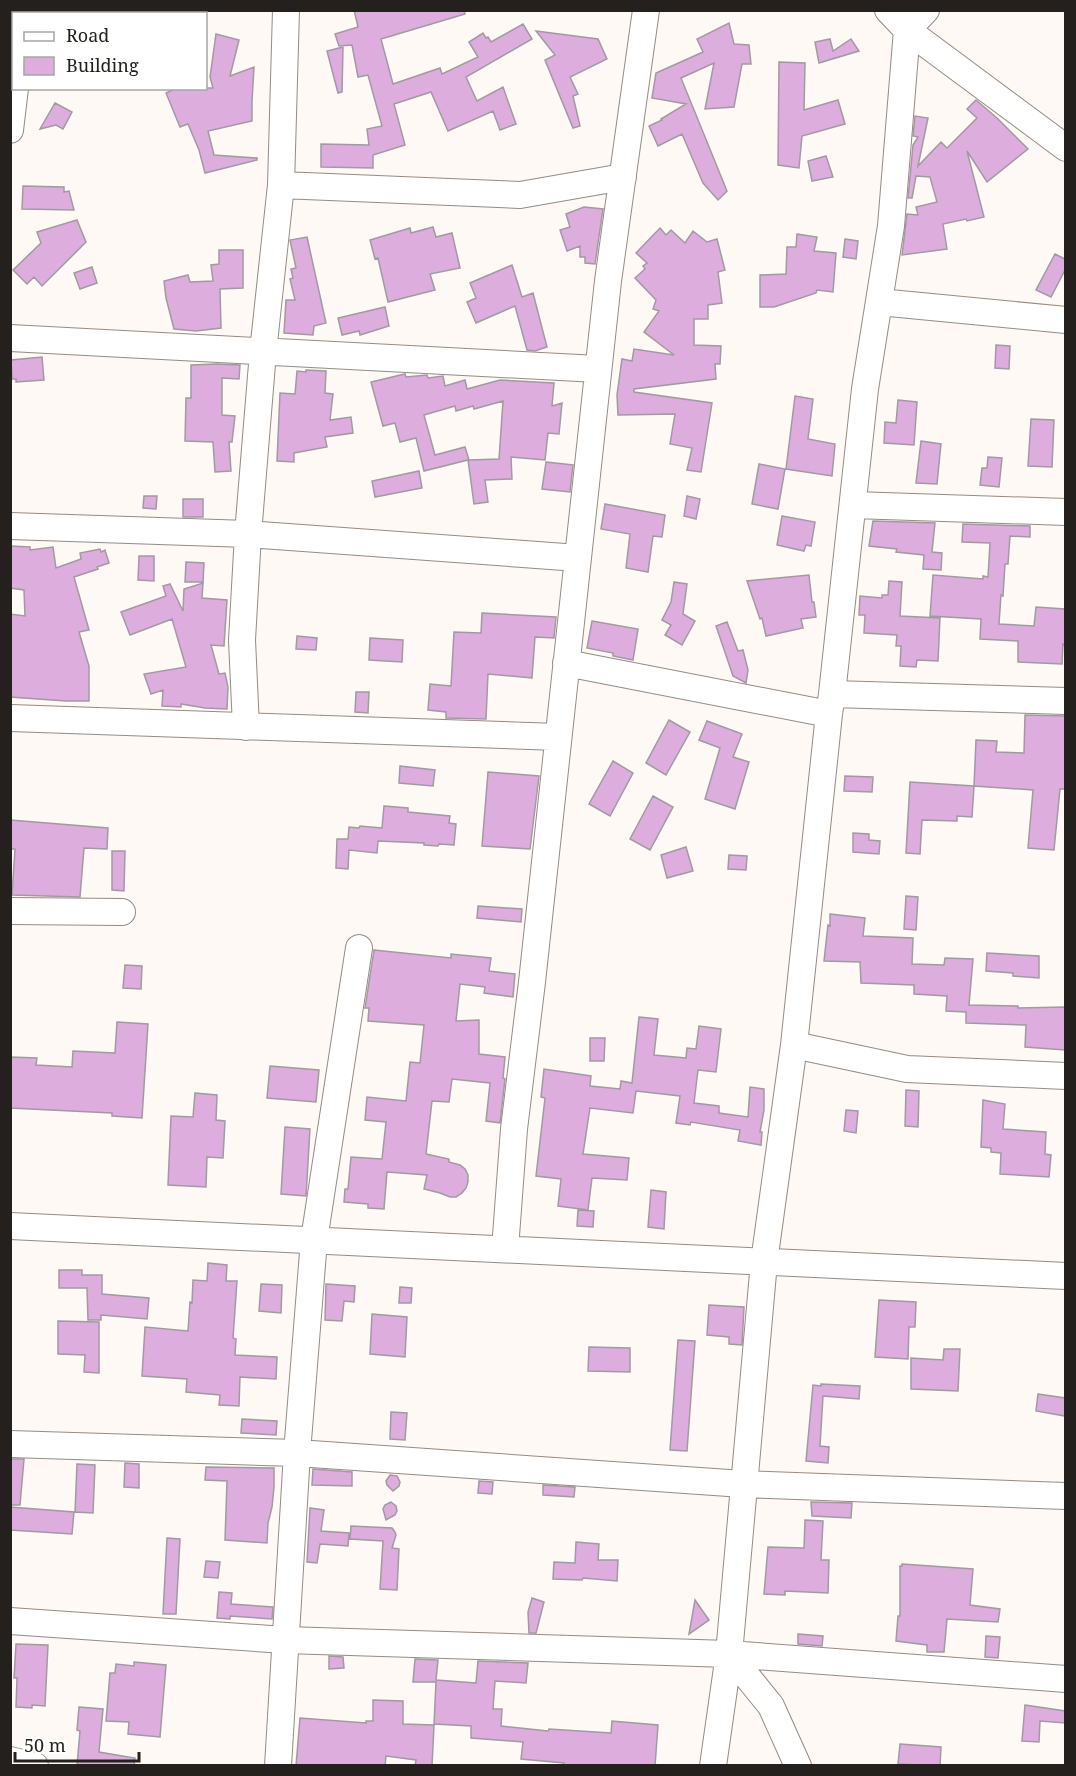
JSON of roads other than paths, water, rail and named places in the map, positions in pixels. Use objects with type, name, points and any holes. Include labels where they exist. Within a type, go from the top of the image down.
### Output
[{"type":"street","points":[[246,727],[242,640],[263,352],[281,185],[286,10]]},
{"type":"street","points":[[505,1249],[514,1129],[608,281],[646,10]]},
{"type":"street","points":[[888,10],[907,30],[1065,148]]},
{"type":"street","points":[[713,1766],[729,1654],[764,1262],[807,935],[865,389],[891,226],[907,30],[926,10]]},
{"type":"street","points":[[10,130],[15,90]]},
{"type":"street","points":[[281,185],[520,195],[623,177]]},
{"type":"street","points":[[879,302],[1065,320]]},
{"type":"street","points":[[10,338],[598,369]]},
{"type":"street","points":[[853,505],[1065,512]]},
{"type":"street","points":[[10,526],[248,534],[578,558]]},
{"type":"street","points":[[566,663],[830,704],[1065,701]]},
{"type":"street","points":[[10,718],[558,737]]},
{"type":"street","points":[[10,910],[122,912]]},
{"type":"street","points":[[278,1766],[297,1453],[314,1240],[359,948]]},
{"type":"street","points":[[794,1045],[907,1069],[1065,1076]]},
{"type":"street","points":[[10,1226],[1065,1276]]},
{"type":"street","points":[[10,1444],[297,1453],[743,1484],[1065,1496]]},
{"type":"street","points":[[10,1621],[285,1640],[729,1654],[1065,1678]]},
{"type":"street","points":[[729,1654],[771,1706],[798,1766]]},
{"type":"street","points":[[10,1760],[35,1766]]}]
